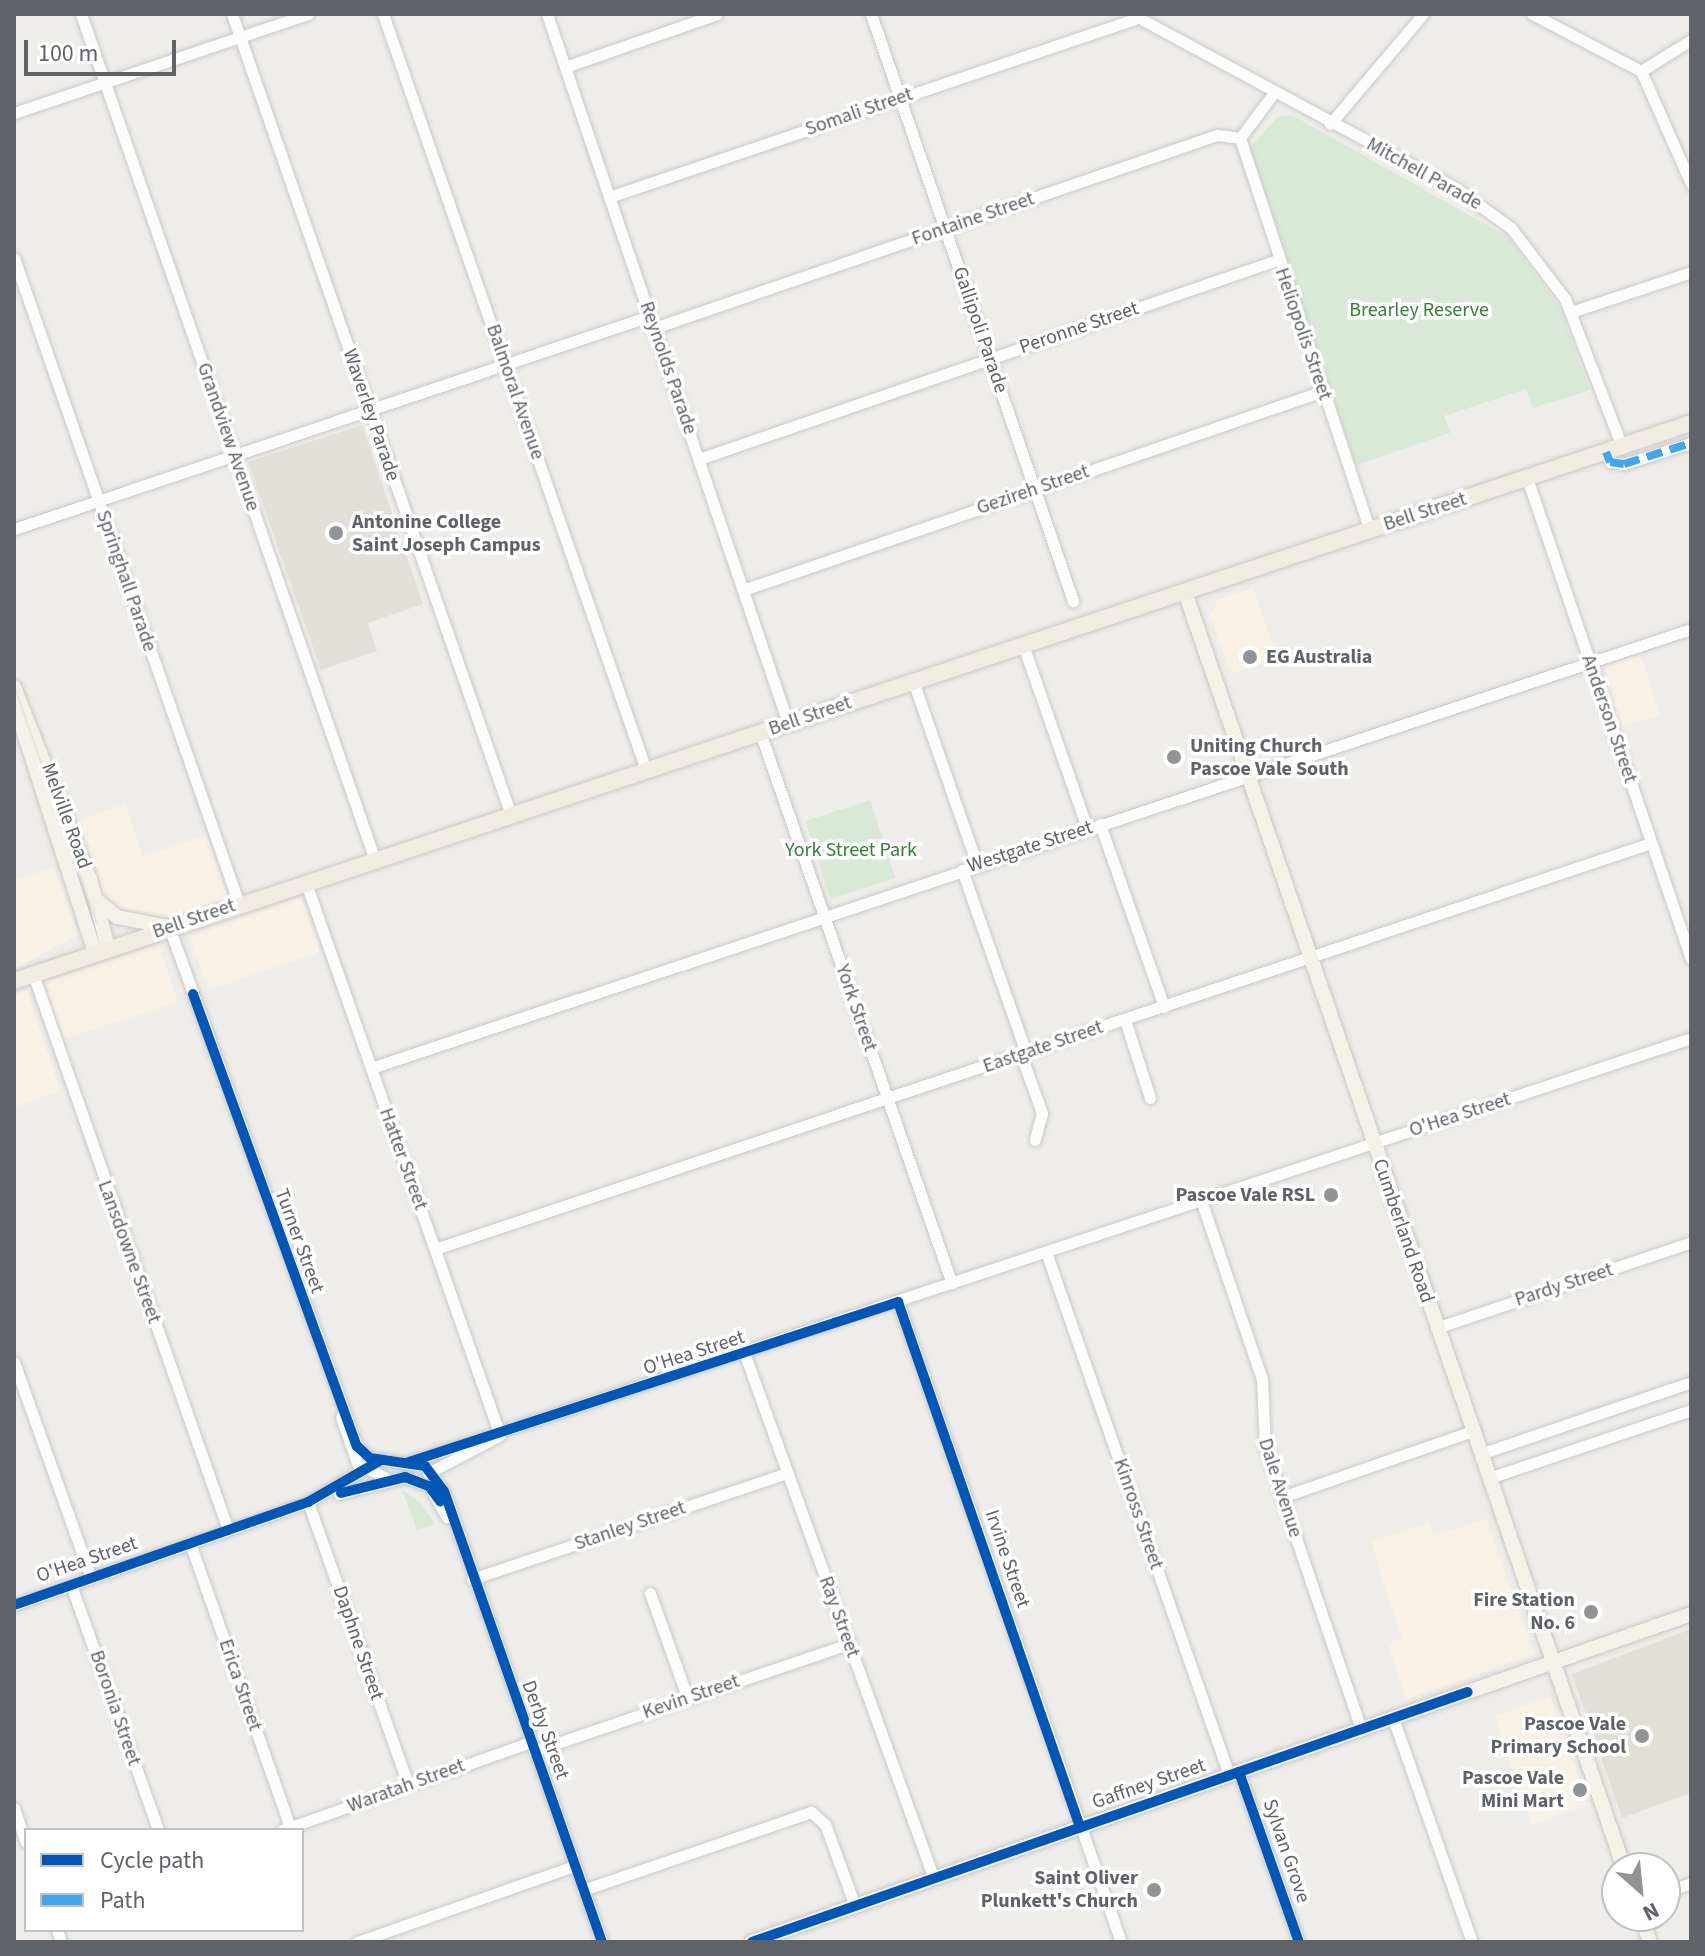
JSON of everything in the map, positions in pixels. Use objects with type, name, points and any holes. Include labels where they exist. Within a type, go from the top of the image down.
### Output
[{"type":"highway","name":"Bell Street","points":[[14,981],[1691,423]]},
{"type":"main road","name":"Cumberland Road","points":[[1185,592],[1618,1852]]},
{"type":"main road","name":"Melville Road","points":[[14,687],[96,897],[101,950]]},
{"type":"main road","name":"Melville Road","points":[[14,701],[101,950]]},
{"type":"main road","points":[[96,897],[117,917],[169,927]]},
{"type":"main road","name":"Gaffney Street","points":[[752,1942],[1691,1614]]},
{"type":"street","name":"Grandview Avenue","points":[[81,14],[375,860]]},
{"type":"street","name":"Waverley Parade","points":[[232,14],[511,815]]},
{"type":"street","points":[[14,113],[308,14]]},
{"type":"street","name":"Balmoral Avenue","points":[[383,14],[646,770]]},
{"type":"street","name":"Reynolds Parade","points":[[547,14],[788,723]]},
{"type":"street","points":[[565,67],[717,14]]},
{"type":"street","name":"Gallipoli Parade","points":[[871,14],[1073,601]]},
{"type":"street","points":[[1330,124],[1423,14]]},
{"type":"street","points":[[1532,14],[1641,71],[1691,184]]},
{"type":"street","name":"Somali Street","points":[[609,197],[1138,16]]},
{"type":"street","name":"Mitchell Parade","points":[[1138,16],[1273,94],[1491,211],[1539,259],[1571,312],[1614,449]]},
{"type":"street","points":[[1641,71],[1691,40]]},
{"type":"street","points":[[1240,138],[1273,94]]},
{"type":"street","name":"Fontaine Street","points":[[14,529],[505,364],[652,322],[945,228],[1217,135],[1240,138]]},
{"type":"street","name":"Heliopolis Street","points":[[1240,138],[1277,260],[1370,530]]},
{"type":"street","name":"Springhall Parade","points":[[14,258],[239,904]]},
{"type":"street","name":"Peronne Street","points":[[699,459],[1277,260]]},
{"type":"street","points":[[1571,312],[1691,272]]},
{"type":"street","name":"Gezireh Street","points":[[743,590],[1323,391]]},
{"type":"street","points":[[1614,449],[1610,462],[1624,464],[1691,443]]},
{"type":"street","name":"Anderson Street","points":[[1527,478],[1691,959]]},
{"type":"street","name":"Westgate Street","points":[[371,1068],[1691,629]]},
{"type":"street","points":[[1023,645],[1087,828]]},
{"type":"street","points":[[913,681],[977,865]]},
{"type":"street","name":"York Street","points":[[760,732],[952,1284]]},
{"type":"street","points":[[1100,824],[1164,1007]]},
{"type":"street","name":"Eastgate Street","points":[[435,1249],[1651,843]]},
{"type":"street","points":[[962,870],[1042,1113],[1035,1140]]},
{"type":"street","name":"Hatter Street","points":[[306,883],[500,1435]]},
{"type":"street","name":"Turner Street","points":[[169,927],[362,1468]]},
{"type":"street","name":"Lansdowne Street","points":[[33,974],[228,1530]]},
{"type":"street","points":[[1125,1020],[1150,1098]]},
{"type":"street","name":"O'Hea Street","points":[[406,1463],[745,1355],[1691,1038]]},
{"type":"street","name":"Dale Avenue","points":[[1201,1200],[1262,1379],[1262,1438],[1361,1729]]},
{"type":"street","name":"Pardy Street","points":[[1436,1328],[1691,1242]]},
{"type":"street","name":"Kinross Street","points":[[1046,1252],[1234,1773]]},
{"type":"street","name":"Irvine Street","points":[[898,1302],[1121,1942]]},
{"type":"street","name":"Ray Street","points":[[745,1355],[934,1879]]},
{"type":"street","points":[[14,1362],[91,1578]]},
{"type":"street","points":[[1480,1454],[1691,1382]]},
{"type":"street","name":"Turner Street","points":[[340,1409],[360,1452],[381,1460]]},
{"type":"street","points":[[1489,1478],[1691,1410]]},
{"type":"street","points":[[1282,1497],[1473,1431]]},
{"type":"street","name":"O'Hea Street","points":[[405,1477],[431,1470],[500,1435]]},
{"type":"street","points":[[381,1460],[431,1470]]},
{"type":"street","name":"O'Hea Street","points":[[308,1502],[362,1468],[381,1460]]},
{"type":"street","points":[[362,1468],[385,1477],[405,1477]]},
{"type":"street","name":"Derby Street","points":[[431,1470],[602,1942]]},
{"type":"street","name":"Stanley Street","points":[[472,1579],[787,1473]]},
{"type":"street","name":"O'Hea Street","points":[[14,1605],[385,1477]]},
{"type":"street","name":"Derby Street","points":[[405,1477],[434,1490],[455,1530]]},
{"type":"street","name":"Daphne Street","points":[[308,1502],[408,1785]]},
{"type":"street","name":"Erica Street","points":[[190,1543],[286,1828]]},
{"type":"street","name":"Boronia Street","points":[[71,1585],[157,1828]]},
{"type":"street","points":[[650,1593],[688,1699]]},
{"type":"street","name":"Kevin Street","points":[[532,1746],[688,1699],[849,1644]]},
{"type":"street","points":[[1393,1718],[1472,1942]]},
{"type":"street","name":"Waratah Street","points":[[286,1828],[532,1746]]},
{"type":"street","name":"Sylvan Grove","points":[[1234,1773],[1299,1942]]},
{"type":"street","points":[[14,1808],[24,1836]]},
{"type":"street","points":[[583,1890],[800,1814],[818,1815],[855,1906]]},
{"type":"street","points":[[357,1942],[574,1866]]},
{"type":"shaded area","name":"Antonine College Saint Joseph Campus","points":[[362,425],[423,604],[368,623],[377,651],[321,670],[248,462]]},
{"type":"shaded area","name":"EG Australia","points":[[1253,588],[1278,659],[1231,674],[1210,615],[1218,600]]},
{"type":"shaded area","points":[[1641,654],[1660,715],[1623,726],[1605,665]]},
{"type":"shaded area","points":[[125,804],[143,857],[206,835],[228,898],[171,916],[121,914],[103,898],[75,822]]},
{"type":"shaded area","points":[[53,867],[78,934],[14,969],[14,880]]},
{"type":"shaded area","points":[[301,897],[320,952],[208,990],[189,935]]},
{"type":"shaded area","points":[[159,945],[178,1002],[62,1039],[44,982]]},
{"type":"shaded area","points":[[27,990],[60,1091],[14,1107],[14,995]]},
{"type":"shaded area","points":[[1486,1519],[1534,1654],[1406,1699],[1388,1643],[1402,1638],[1371,1542],[1429,1523],[1434,1536]]},
{"type":"shaded area","name":"Pascoe Vale Primary School","points":[[1691,1629],[1691,1793],[1622,1818],[1572,1674]]},
{"type":"shaded area","points":[[1550,1697],[1587,1806],[1532,1825],[1494,1716]]},
{"type":"green space","name":"Brearley Reserve","points":[[1292,115],[1508,237],[1560,308],[1590,390],[1533,408],[1526,389],[1444,416],[1450,433],[1356,465],[1249,148],[1278,117]]},
{"type":"green space","name":"York Street Park","points":[[870,800],[895,878],[831,899],[805,821]]},
{"type":"green space","points":[[402,1490],[420,1502],[435,1524],[417,1530]]},
{"type":"tram line","points":[[14,685],[97,924]]},
{"type":"marked path","points":[[1606,452],[1610,462],[1624,464],[1691,443]]},
{"type":"cycle path","points":[[193,994],[357,1446],[370,1458],[425,1466],[444,1491],[602,1942]]},
{"type":"cycle path","points":[[406,1463],[898,1302],[1080,1827]]},
{"type":"cycle path","points":[[14,1605],[308,1502],[381,1460]]},
{"type":"cycle path","points":[[341,1493],[405,1477],[429,1486],[440,1501]]},
{"type":"cycle path","points":[[752,1942],[1468,1692]]},
{"type":"cycle path","points":[[1239,1772],[1299,1942]]},
{"type":"place","name":"Antonine College Saint Joseph Campus","points":[[336,533]]},
{"type":"place","name":"EG Australia","points":[[1250,657]]},
{"type":"place","name":"Uniting Church Pascoe Vale South","points":[[1174,757]]},
{"type":"place","name":"Pascoe Vale RSL","points":[[1331,1195]]},
{"type":"place","name":"Fire Station No. 6","points":[[1591,1612]]},
{"type":"place","name":"Pascoe Vale Primary School","points":[[1642,1736]]},
{"type":"place","name":"Pascoe Vale Mini Mart","points":[[1580,1790]]},
{"type":"place","name":"Saint Oliver Plunkett's Church","points":[[1154,1890]]}]
